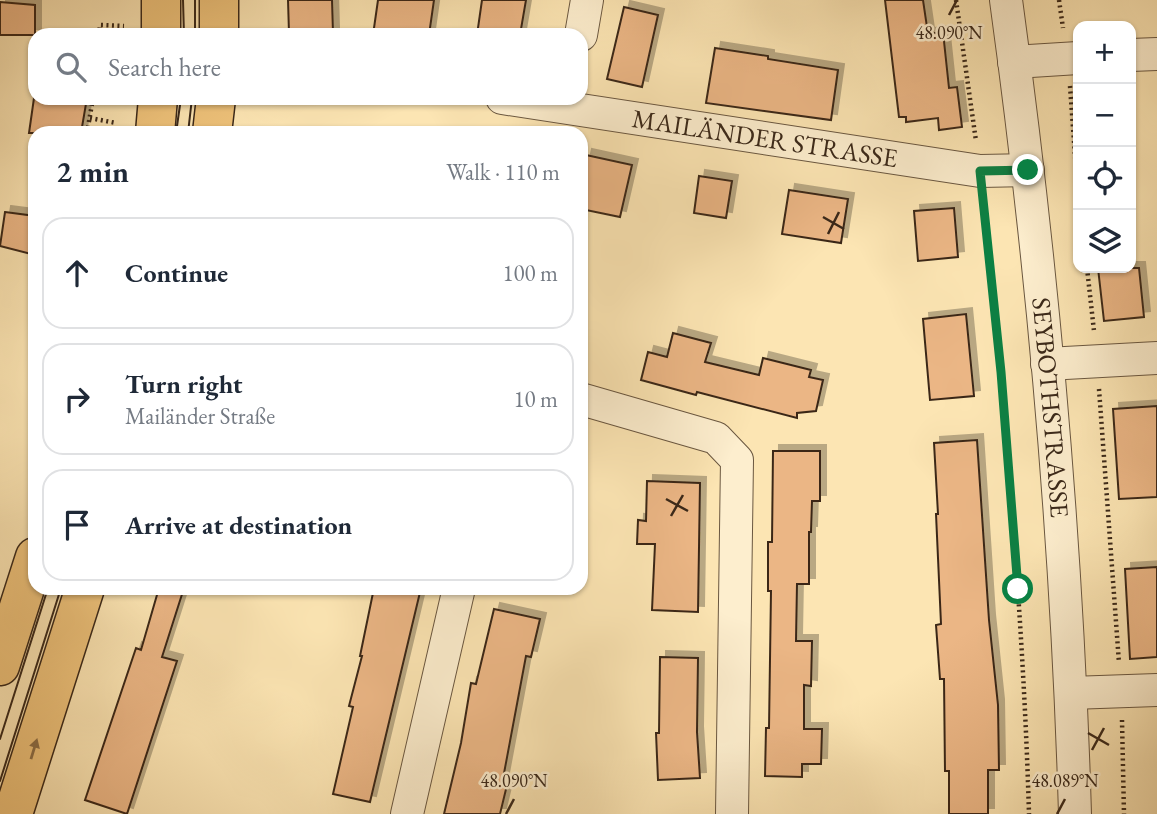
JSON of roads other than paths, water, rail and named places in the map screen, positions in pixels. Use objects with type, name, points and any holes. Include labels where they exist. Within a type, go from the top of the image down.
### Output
[{"type":"main road","points":[[161,0],[161,28]]},
{"type":"main road","points":[[219,0],[219,28]]},
{"type":"main road","points":[[156,126],[157,105]]},
{"type":"main road","points":[[213,126],[215,105]]},
{"type":"main road","points":[[0,666],[28,579]]},
{"type":"main road","points":[[13,814],[83,595]]},
{"type":"street","points":[[582,28],[587,0]]},
{"type":"street","name":"SEYBOTHSTRASSE","points":[[1006,0],[1028,170],[1047,364],[1072,693],[1075,814]]},
{"type":"street","points":[[1136,55],[1157,54]]},
{"type":"street","points":[[1014,62],[1073,58]]},
{"type":"street","name":"MAILÄNDER STRASSE","points":[[532,105],[566,113],[980,171],[1028,170]]},
{"type":"street","points":[[1047,364],[1157,358]]},
{"type":"street","points":[[588,401],[716,438],[737,460],[732,814]]},
{"type":"street","points":[[407,814],[457,595]]},
{"type":"street","points":[[1072,693],[1157,690]]},
{"type":"tram line","points":[[183,0],[184,28]]},
{"type":"tram line","points":[[195,0],[195,28]]},
{"type":"tram line","points":[[177,126],[180,105]]},
{"type":"tram line","points":[[189,126],[191,105]]},
{"type":"tram line","points":[[0,739],[46,595]]},
{"type":"tram line","points":[[0,781],[59,595]]}]
